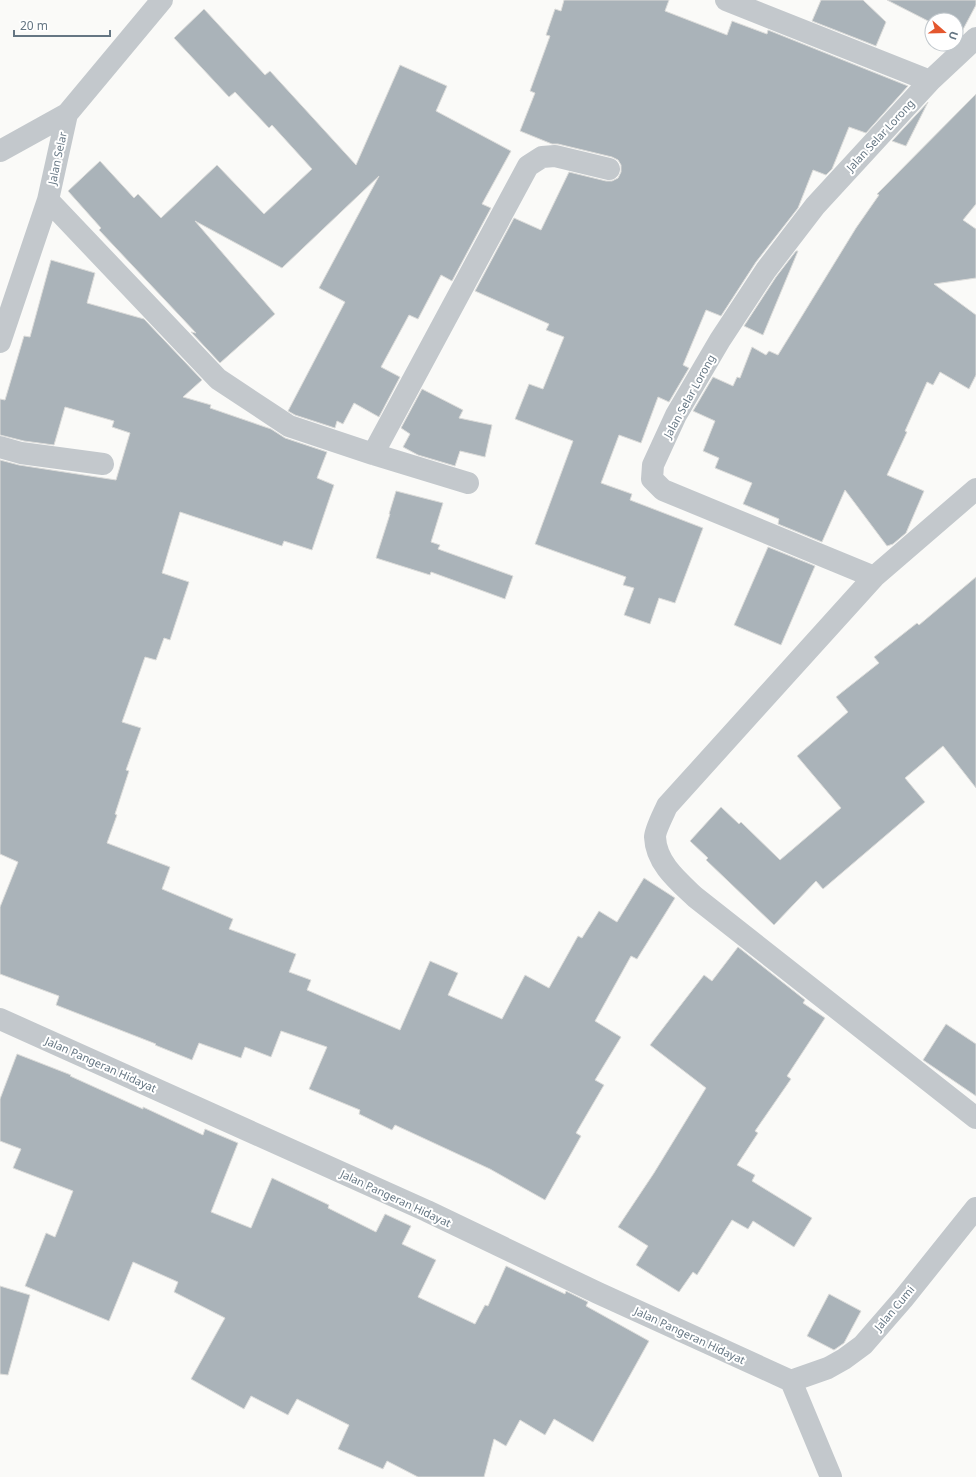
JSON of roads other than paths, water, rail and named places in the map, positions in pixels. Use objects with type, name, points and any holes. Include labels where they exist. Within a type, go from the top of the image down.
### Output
[{"type":"street","name":"Jalan Selar","points":[[0,342],[48,200],[67,114],[162,0]]},
{"type":"street","points":[[726,0],[930,81]]},
{"type":"street","name":"Jalan Selar Lorong","points":[[874,577],[662,490],[652,479],[653,465],[676,415],[720,340],[766,270],[815,206],[930,81],[976,38]]},
{"type":"street","points":[[0,151],[67,114]]},
{"type":"street","points":[[373,454],[528,166],[542,157],[555,156],[609,169]]},
{"type":"street","points":[[48,200],[218,379],[289,426],[468,483]]},
{"type":"street","points":[[0,448],[21,453],[103,464]]},
{"type":"street","points":[[976,489],[874,577],[667,806],[654,836],[660,860],[675,878],[695,897],[976,1118]]},
{"type":"street","name":"Jalan Pangeran Hidayat","points":[[0,1019],[427,1211],[591,1289],[791,1381]]},
{"type":"street","name":"Jalan Cumi","points":[[791,1381],[828,1368],[844,1359],[863,1345],[903,1299],[976,1208]]},
{"type":"street","points":[[791,1381],[831,1477]]}]
